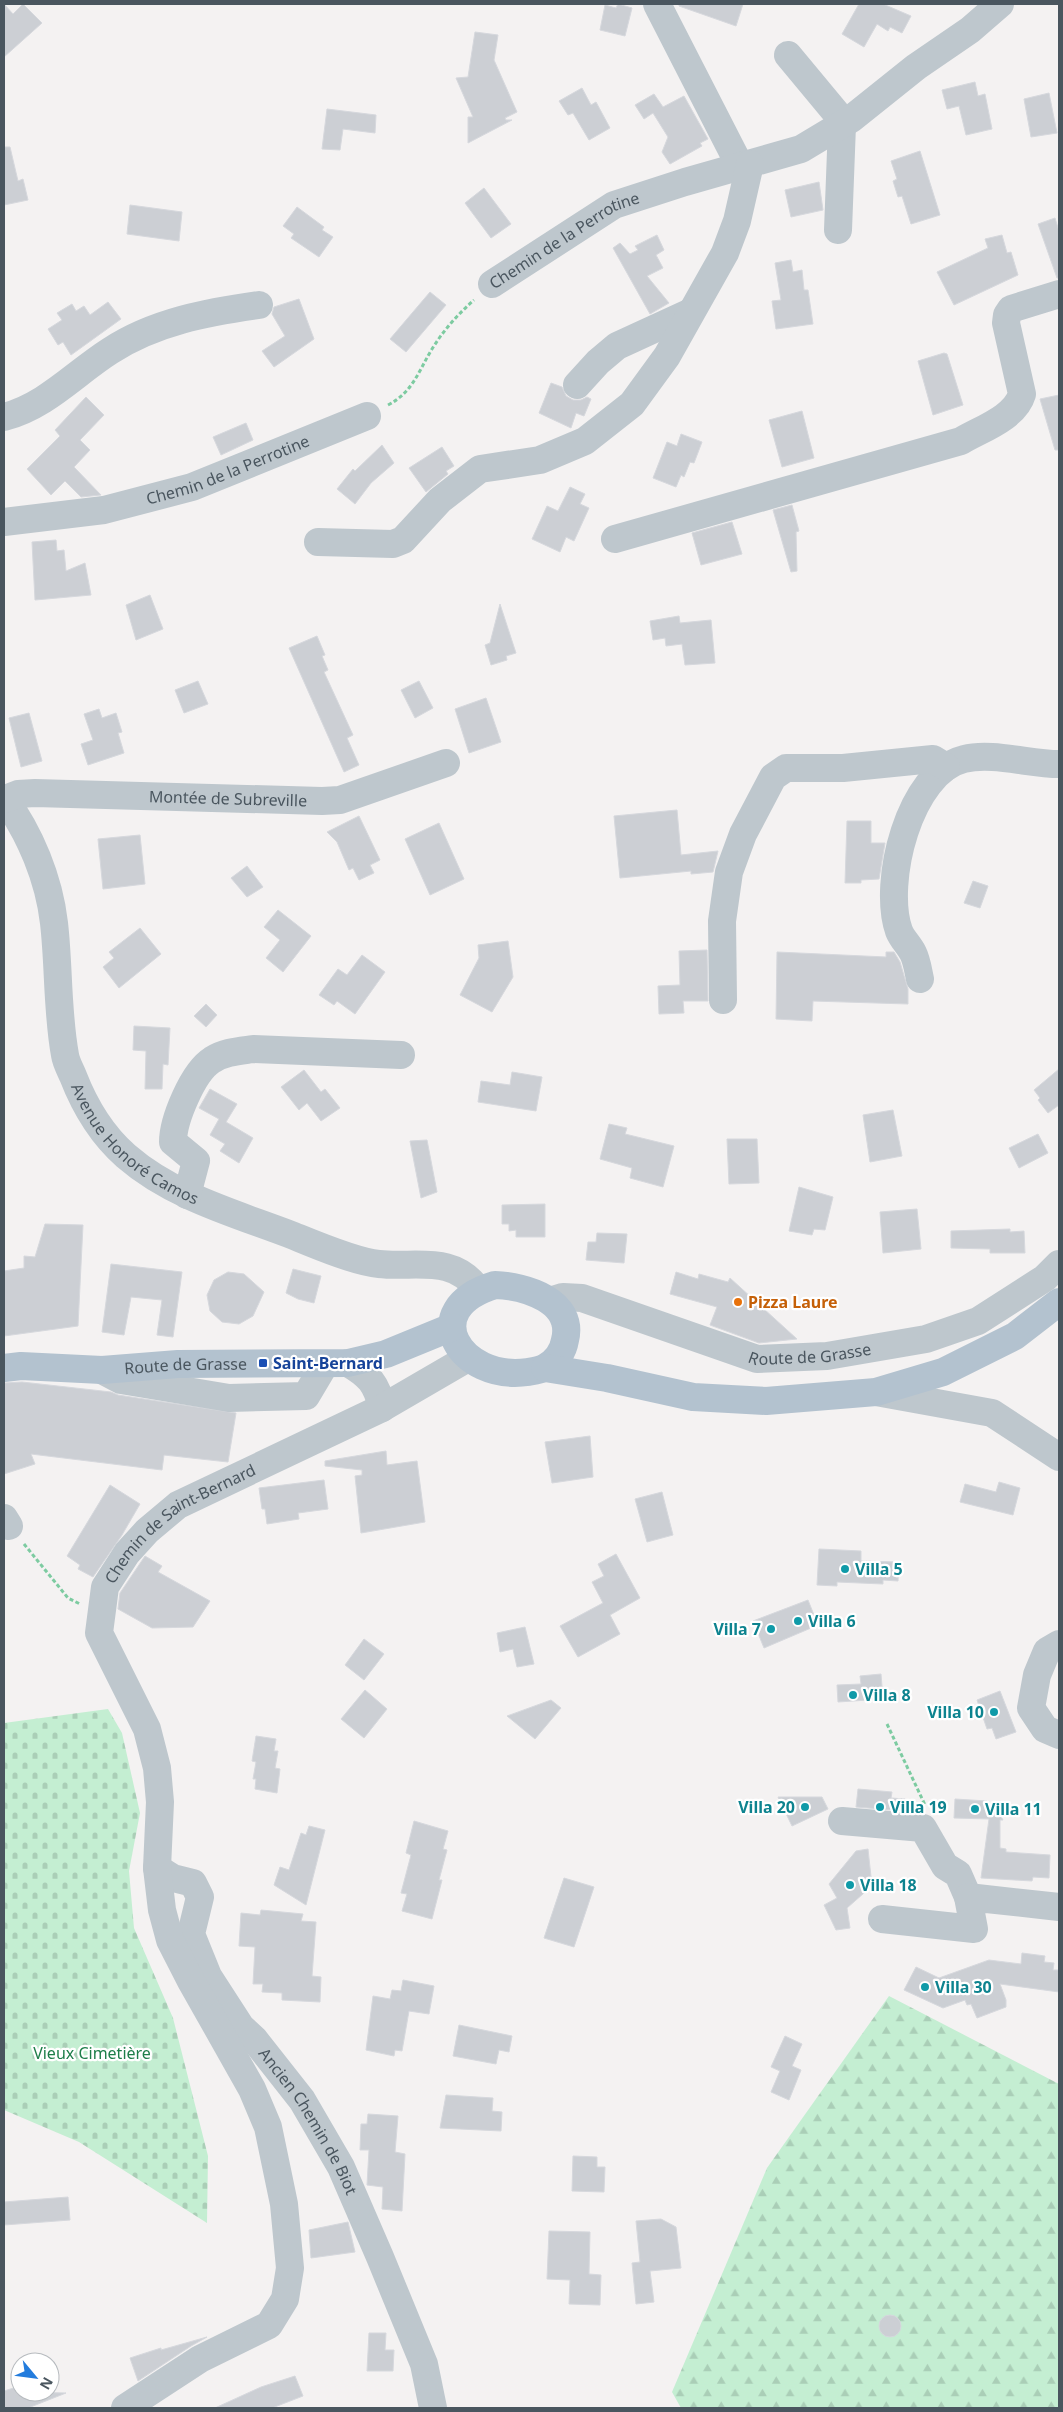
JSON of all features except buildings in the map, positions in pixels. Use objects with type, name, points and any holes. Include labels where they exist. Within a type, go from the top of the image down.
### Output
[{"type":"main road","points":[[545,1368],[556,1359],[564,1348],[567,1335],[566,1320],[550,1301],[530,1290],[496,1285],[478,1290],[466,1299],[457,1310],[452,1327],[454,1340],[468,1358],[497,1371],[517,1374],[545,1368],[607,1378],[693,1396],[766,1401],[876,1392],[943,1372],[1016,1336],[1059,1302]]},
{"type":"main road","name":"Route de Grasse","points":[[4,1368],[21,1366],[102,1370],[178,1364],[337,1364],[386,1354],[452,1327]]},
{"type":"main road","points":[[567,1335],[584,1358],[607,1378]]},
{"type":"street","points":[[318,542],[393,544],[403,540],[440,500],[480,469],[540,460],[585,441],[632,404],[667,356],[725,253],[737,221],[745,165],[657,4]]},
{"type":"street","name":"Chemin de la Perrotine","points":[[492,284],[614,205],[801,149],[842,125],[916,67],[970,30],[1000,4]]},
{"type":"street","points":[[788,55],[837,114],[842,125],[838,230]]},
{"type":"street","points":[[615,539],[961,441],[1009,414],[1019,404],[1022,394],[1006,323],[1007,315],[1011,309],[1059,294]]},
{"type":"street","points":[[4,417],[34,407],[110,350],[139,335],[190,317],[259,305]]},
{"type":"street","points":[[578,385],[598,362],[617,346],[691,312]]},
{"type":"street","name":"Chemin de la Perrotine","points":[[4,522],[104,510],[192,487],[367,416]]},
{"type":"street","points":[[920,979],[913,952],[898,930],[893,889],[905,830],[918,800],[935,776],[946,766],[965,758],[994,758],[1059,764]]},
{"type":"street","points":[[723,1000],[722,921],[729,872],[743,834],[773,777],[786,768],[843,768],[933,759],[946,766]]},
{"type":"street","name":"Montée de Subreville","points":[[4,799],[18,794],[35,793],[340,800],[446,764]]},
{"type":"street","name":"Avenue Honoré Camos","points":[[4,799],[28,837],[43,875],[54,921],[65,1056],[82,1101],[109,1140],[153,1176],[187,1195],[325,1248],[377,1264],[438,1264],[453,1268],[473,1282],[478,1290]]},
{"type":"street","points":[[187,1195],[196,1161],[173,1142],[173,1130],[196,1075],[212,1060],[234,1052],[253,1049],[401,1055]]},
{"type":"street","name":"Route de Grasse","points":[[550,1301],[562,1297],[582,1298],[756,1359],[827,1356],[926,1339],[978,1321],[1045,1278],[1059,1264]]},
{"type":"street","name":"Chemin de Saint-Bernard","points":[[125,2408],[200,2359],[269,2325],[286,2299],[290,2268],[284,2204],[268,2127],[252,2089],[170,1940],[162,1910],[157,1868],[160,1802],[157,1768],[147,1729],[99,1633],[105,1588],[128,1553],[163,1516],[178,1505],[382,1408],[468,1358]]},
{"type":"street","points":[[337,1364],[365,1373],[374,1381],[382,1408]]},
{"type":"street","points":[[876,1392],[992,1413],[1059,1457]]},
{"type":"street","points":[[1059,1644],[1047,1651],[1037,1675],[1031,1708],[1045,1729],[1059,1735]]},
{"type":"street","points":[[842,1821],[923,1828],[945,1866],[958,1874],[968,1898],[974,1929],[882,1919]]},
{"type":"street","name":"Ancien Chemin de Biot","points":[[157,1868],[173,1878],[193,1883],[200,1897],[191,1934],[208,1976],[241,2027],[254,2039],[302,2100],[341,2167],[424,2364],[433,2408]]},
{"type":"street","points":[[968,1898],[1059,1907]]},
{"type":"path","name":"Chemin de la Perrotine","points":[[367,416],[393,402],[410,389],[433,348],[458,313],[492,284]]},
{"type":"path","points":[[6,1522],[68,1598],[100,1615]]},
{"type":"path","points":[[887,1724],[928,1812]]},
{"type":"green space","name":"Vieux Cimetière","points":[[108,1709],[122,1733],[140,1813],[129,1871],[134,1928],[173,2018],[208,2156],[207,2223],[79,2142],[4,2110],[4,1723]]},
{"type":"green space","points":[[889,1996],[1059,2084],[1059,2408],[681,2408],[672,2392],[767,2168]]},
{"type":"place","name":"Pizza Laure","points":[[738,1302]]},
{"type":"place","name":"Saint-Bernard","points":[[263,1363]]},
{"type":"place","name":"Villa 5","points":[[845,1569]]},
{"type":"place","name":"Villa 6","points":[[798,1621]]},
{"type":"place","name":"Villa 7","points":[[771,1629]]},
{"type":"place","name":"Villa 8","points":[[853,1695]]},
{"type":"place","name":"Villa 10","points":[[994,1712]]},
{"type":"place","name":"Villa 20","points":[[805,1807]]},
{"type":"place","name":"Villa 19","points":[[880,1807]]},
{"type":"place","name":"Villa 11","points":[[975,1809]]},
{"type":"place","name":"Villa 18","points":[[850,1885]]},
{"type":"place","name":"Villa 30","points":[[925,1987]]}]
